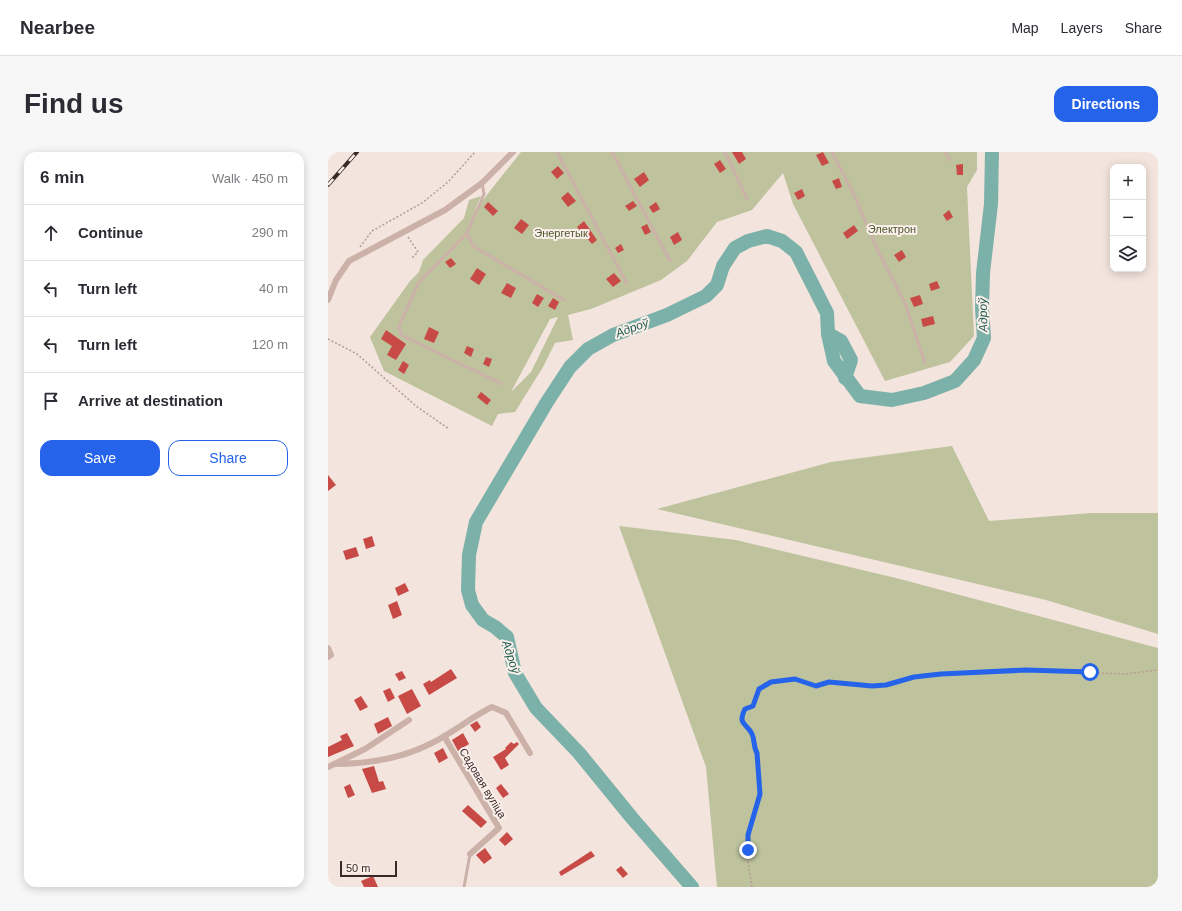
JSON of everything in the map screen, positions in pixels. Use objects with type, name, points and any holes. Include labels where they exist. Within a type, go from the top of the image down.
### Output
[{"type":"street","points":[[328,300],[336,280],[349,261],[445,210],[482,183],[513,152]]},
{"type":"street","points":[[328,648],[331,655],[328,657]]},
{"type":"street","points":[[334,764],[360,764],[395,758],[432,743],[478,714],[492,707],[506,713],[530,753]]},
{"type":"street","points":[[328,767],[365,749],[409,720]]},
{"type":"street","name":"Садовая вуліца","points":[[444,736],[499,828],[470,854]]},
{"type":"lane","points":[[557,152],[627,284]]},
{"type":"lane","points":[[612,152],[670,261]]},
{"type":"lane","points":[[725,152],[747,199]]},
{"type":"lane","points":[[832,152],[856,199],[878,251],[905,303],[924,363]]},
{"type":"lane","points":[[945,152],[950,160]]},
{"type":"lane","points":[[482,183],[484,194],[467,233],[419,282],[399,326],[401,335],[502,384]]},
{"type":"lane","points":[[467,233],[473,246],[564,300]]},
{"type":"lane","points":[[464,887],[470,854]]},
{"type":"path","points":[[358,249],[372,232],[422,203],[448,182],[475,152]]},
{"type":"path","points":[[406,232],[418,252],[411,259]]},
{"type":"path","points":[[328,339],[357,354],[416,406],[449,429]]},
{"type":"path","points":[[752,887],[748,862],[748,835],[760,794],[757,753],[753,747],[752,735],[744,724],[742,716],[745,709],[753,706],[759,689],[766,685],[795,679],[816,686],[822,682],[838,682],[872,686],[886,685],[914,677],[941,674],[1026,670],[1125,674],[1158,670]]},
{"type":"green space","name":"Энергетык","points":[[521,152],[977,152],[977,170],[967,187],[974,336],[950,362],[885,381],[793,204],[783,173],[752,210],[717,222],[687,261],[661,280],[591,309],[568,315],[573,340],[555,343],[543,367],[515,412],[498,414],[492,426],[384,371],[370,337],[410,281],[419,272],[423,260],[464,218],[469,200],[481,196],[475,210]],"holes":[[[558,317],[531,372],[511,392],[550,319]]]},
{"type":"green space","points":[[952,446],[989,521],[1091,513],[1158,513],[1158,634],[1046,600],[657,509],[831,462]]},
{"type":"green space","points":[[619,526],[736,540],[896,578],[1158,648],[1158,887],[717,887],[706,767]]},
{"type":"building","points":[[732,152],[742,152],[746,159],[739,164]]},
{"type":"building","points":[[823,152],[829,163],[822,166],[816,155]]},
{"type":"building","points":[[720,160],[726,169],[720,173],[714,164]]},
{"type":"building","points":[[963,164],[963,175],[957,175],[956,165]]},
{"type":"building","points":[[558,166],[564,173],[557,179],[551,172]]},
{"type":"building","points":[[644,172],[649,180],[640,187],[634,179]]},
{"type":"building","points":[[839,178],[842,187],[836,189],[832,181]]},
{"type":"building","points":[[802,189],[805,196],[798,200],[794,193]]},
{"type":"building","points":[[568,192],[576,201],[568,207],[561,198]]},
{"type":"building","points":[[633,201],[637,206],[629,211],[625,206]]},
{"type":"building","points":[[488,202],[498,211],[493,216],[484,207]]},
{"type":"building","points":[[656,202],[660,209],[653,213],[649,207]]},
{"type":"building","points":[[949,210],[953,217],[947,221],[943,215]]},
{"type":"building","points":[[521,219],[529,225],[522,234],[514,228]]},
{"type":"building","points":[[584,221],[597,240],[592,244],[577,227]]},
{"type":"building","points":[[647,224],[651,232],[645,235],[641,227]]},
{"type":"building","points":[[854,225],[858,231],[847,239],[843,233]]},
{"type":"building","points":[[678,232],[682,240],[674,245],[670,237]]},
{"type":"building","points":[[621,244],[624,250],[618,253],[615,248]]},
{"type":"building","points":[[902,250],[906,257],[899,262],[894,255]]},
{"type":"building","points":[[451,258],[456,264],[450,268],[445,262]]},
{"type":"building","points":[[477,268],[486,274],[479,285],[470,279]]},
{"type":"building","points":[[614,273],[621,281],[613,287],[606,279]]},
{"type":"building","points":[[937,281],[940,288],[931,291],[929,284]]},
{"type":"building","points":[[507,283],[516,288],[511,298],[501,293]]},
{"type":"building","points":[[537,294],[544,298],[538,307],[532,303]]},
{"type":"building","points":[[920,295],[923,304],[914,307],[910,298]]},
{"type":"building","points":[[553,298],[559,302],[555,310],[548,306]]},
{"type":"building","points":[[933,316],[935,324],[923,327],[921,319]]},
{"type":"building","points":[[429,327],[439,332],[434,343],[424,339]]},
{"type":"building","points":[[386,330],[406,344],[396,360],[387,355],[392,346],[381,339]]},
{"type":"building","points":[[467,346],[474,349],[471,357],[464,353]]},
{"type":"building","points":[[486,357],[492,359],[489,367],[483,364]]},
{"type":"building","points":[[403,361],[409,365],[404,374],[398,370]]},
{"type":"building","points":[[481,392],[491,400],[487,405],[477,397]]},
{"type":"building","points":[[328,475],[336,485],[328,491]]},
{"type":"building","points":[[372,536],[375,546],[366,549],[363,539]]},
{"type":"building","points":[[356,547],[359,556],[346,560],[343,551]]},
{"type":"building","points":[[405,583],[409,591],[398,596],[395,588]]},
{"type":"building","points":[[397,601],[402,615],[393,619],[388,605]]},
{"type":"building","points":[[451,669],[457,678],[429,695],[423,684],[430,680],[431,682]]},
{"type":"building","points":[[402,671],[406,678],[399,681],[395,674]]},
{"type":"building","points":[[390,688],[395,698],[388,702],[383,691]]},
{"type":"building","points":[[412,689],[421,706],[407,714],[398,696]]},
{"type":"building","points":[[361,696],[368,707],[360,711],[354,700]]},
{"type":"building","points":[[388,717],[392,726],[378,734],[374,724]]},
{"type":"building","points":[[477,721],[481,727],[475,732],[470,725]]},
{"type":"building","points":[[347,733],[354,746],[328,757],[328,747],[342,740],[340,736]]},
{"type":"building","points":[[463,733],[469,744],[458,751],[452,740]]},
{"type":"building","points":[[511,742],[514,744],[517,742],[519,744],[505,758],[509,765],[501,770],[493,757],[506,749],[505,748]]},
{"type":"building","points":[[443,748],[448,758],[439,763],[434,753]]},
{"type":"building","points":[[374,766],[379,782],[383,781],[386,789],[372,793],[362,769]]},
{"type":"building","points":[[350,784],[355,795],[348,798],[344,787]]},
{"type":"building","points":[[501,784],[509,794],[503,798],[496,788]]},
{"type":"building","points":[[468,805],[487,822],[481,828],[462,811]]},
{"type":"building","points":[[507,832],[513,839],[505,846],[499,840]]},
{"type":"building","points":[[485,848],[492,858],[484,864],[476,855]]},
{"type":"building","points":[[591,851],[595,856],[561,876],[559,872]]},
{"type":"building","points":[[621,866],[628,874],[623,878],[616,870]]},
{"type":"building","points":[[373,876],[378,887],[364,887],[361,881]]},
{"type":"waterway","name":"Адроў","points":[[692,887],[632,818],[579,753],[536,708],[515,673],[507,637],[495,627],[483,620],[472,605],[468,590],[469,555],[476,522],[547,402],[570,367],[588,349],[613,335],[667,315],[706,296],[717,285],[723,266],[735,248],[748,241],[767,236],[782,241],[796,252],[827,313],[828,334],[834,361],[860,396],[892,400],[924,393],[955,381],[974,360],[984,338],[982,309],[983,273],[991,204],[992,152]]},
{"type":"waterway","points":[[828,334],[841,341],[851,360],[845,378]]},
{"type":"railway","points":[[328,185],[357,152]]},
{"type":"route","points":[[748,850],[748,835],[760,794],[756,759],[757,753],[753,747],[752,735],[742,721],[742,716],[745,709],[753,706],[759,689],[771,682],[781,682],[795,679],[816,686],[822,682],[838,682],[872,686],[894,684],[914,677],[941,674],[1005,670],[1090,672]]},
{"type":"park label","name":"Электрон","points":[[892,229]]}]
